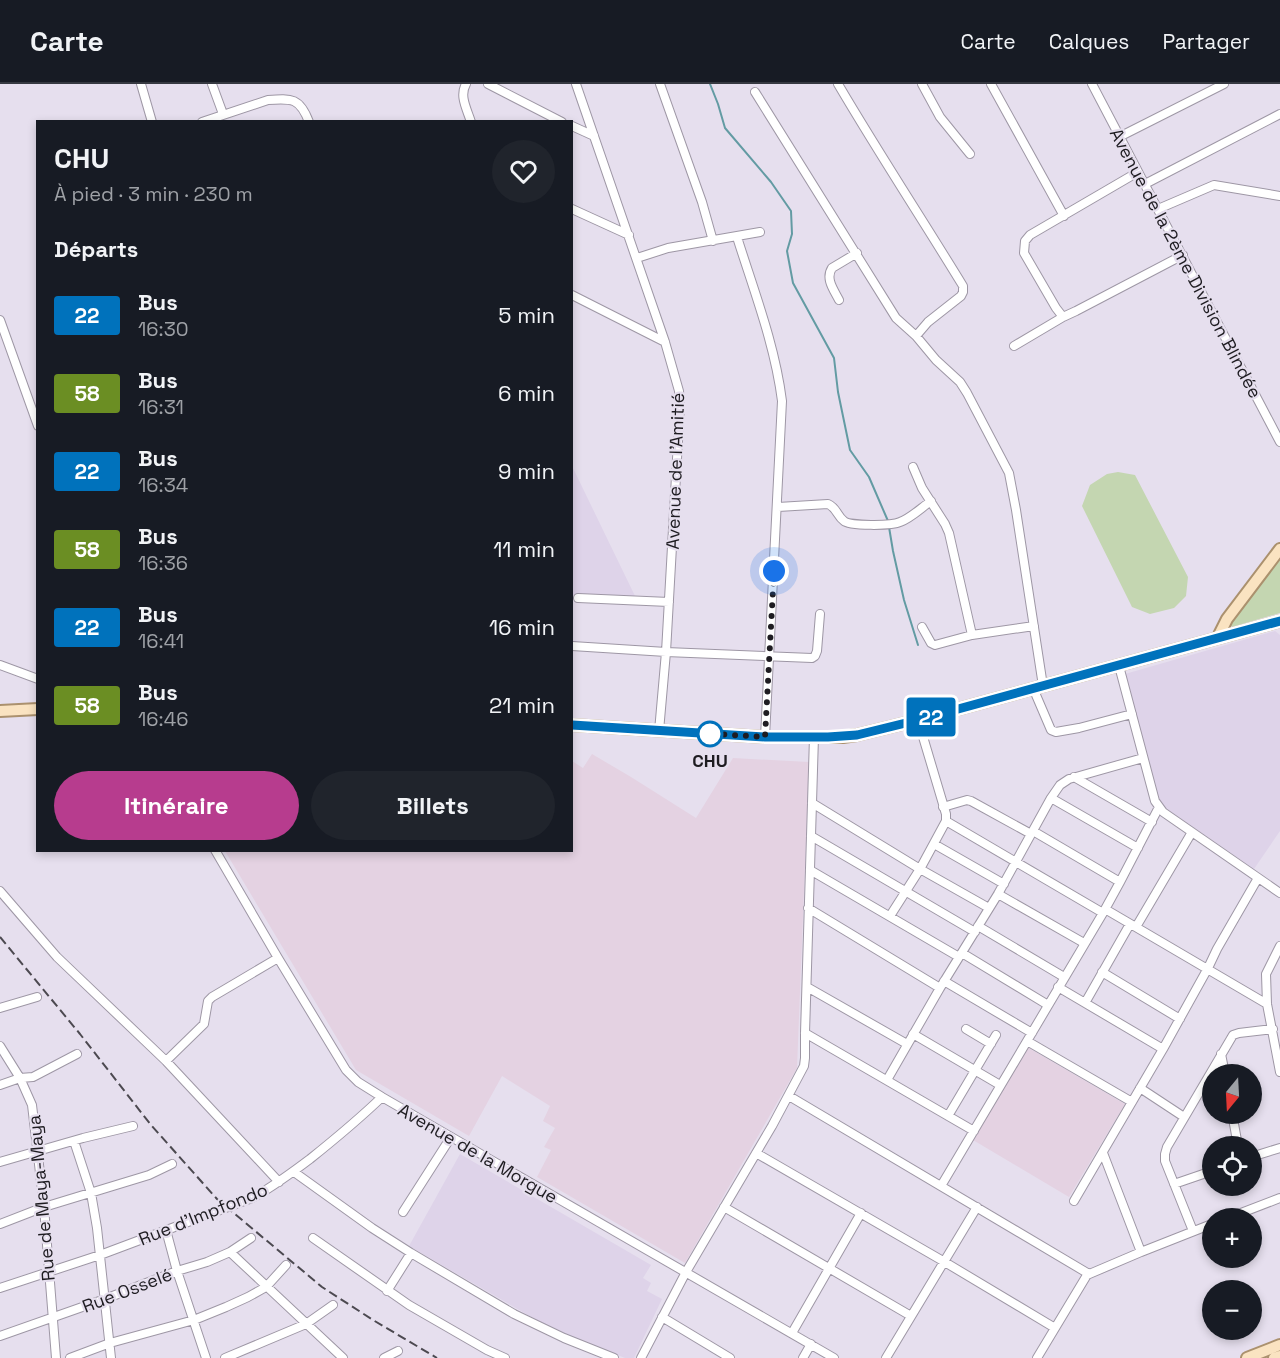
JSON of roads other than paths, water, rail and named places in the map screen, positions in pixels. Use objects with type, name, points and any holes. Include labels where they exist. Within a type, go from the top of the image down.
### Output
[{"type":"main road","points":[[1218,638],[1227,619],[1280,549]]},
{"type":"main road","points":[[573,725],[765,737],[857,735],[1280,621]]},
{"type":"main road","points":[[0,711],[35,710]]},
{"type":"main road","points":[[1246,1358],[1280,1345]]},
{"type":"main road","points":[[1274,1358],[1280,1356]]},
{"type":"street","points":[[141,84],[151,120]]},
{"type":"street","points":[[212,84],[223,114]]},
{"type":"street","points":[[466,84],[462,95],[470,120]]},
{"type":"street","points":[[488,84],[558,120]]},
{"type":"street","name":"Avenue de l'Amitié","points":[[576,84],[666,342],[679,391],[669,602],[659,731]]},
{"type":"street","points":[[660,84],[702,202],[713,241]]},
{"type":"street","points":[[838,84],[963,286],[961,296],[928,322],[916,336]]},
{"type":"street","points":[[922,84],[940,117],[970,154]]},
{"type":"street","points":[[991,84],[1064,216]]},
{"type":"street","name":"Avenue de la 2ème Division Blindée","points":[[1092,84],[1280,442]]},
{"type":"street","points":[[1119,137],[1224,84]]},
{"type":"street","points":[[754,92],[896,318],[960,382],[1009,472],[1034,626],[1038,687],[1051,730],[1056,732],[1079,728],[1132,714]]},
{"type":"street","points":[[207,120],[268,100],[279,99],[298,103],[304,108],[308,120]]},
{"type":"street","points":[[1145,184],[1280,114]]},
{"type":"street","points":[[573,126],[594,136]]},
{"type":"street","points":[[1063,317],[1024,253],[1025,242],[1030,235],[1138,172]]},
{"type":"street","points":[[1158,209],[1214,185],[1280,196]]},
{"type":"street","points":[[573,209],[629,235]]},
{"type":"street","points":[[637,258],[668,248],[760,232]]},
{"type":"street","points":[[737,237],[771,344],[780,383],[782,414],[765,737]]},
{"type":"street","points":[[839,300],[829,278],[829,271],[856,253]]},
{"type":"street","points":[[1014,346],[1063,317],[1183,255]]},
{"type":"street","points":[[573,296],[666,342]]},
{"type":"street","points":[[0,320],[36,420]]},
{"type":"street","points":[[913,467],[922,488],[949,533],[972,635]]},
{"type":"street","points":[[778,507],[828,504],[834,507],[844,521],[851,525],[895,524],[931,501]]},
{"type":"street","points":[[578,598],[669,602]]},
{"type":"street","points":[[573,646],[809,658],[815,656],[817,651],[819,615]]},
{"type":"street","points":[[922,627],[931,644],[935,645],[972,635],[1034,626]]},
{"type":"street","points":[[0,665],[36,678]]},
{"type":"street","points":[[1119,666],[1158,807],[1280,892]]},
{"type":"street","points":[[890,916],[920,869],[946,821],[946,814],[918,720]]},
{"type":"street","points":[[641,1358],[686,1272],[789,1096],[804,1066],[814,737]]},
{"type":"street","points":[[887,1080],[1060,785],[1074,777],[1143,758]]},
{"type":"street","points":[[1074,777],[1152,822]]},
{"type":"street","points":[[1052,798],[1138,848]]},
{"type":"street","points":[[943,807],[962,801],[971,801],[1120,882]]},
{"type":"street","points":[[813,803],[920,869],[989,908]]},
{"type":"street","points":[[941,1186],[1104,911],[1158,807]]},
{"type":"street","points":[[946,821],[1015,862],[1133,925],[1267,1004]]},
{"type":"street","points":[[1085,1003],[1101,972],[1192,832]]},
{"type":"street","points":[[811,836],[906,892],[1064,977]]},
{"type":"street","points":[[934,844],[1004,884]]},
{"type":"street","name":"Avenue de la Morgue","points":[[216,852],[346,1070],[358,1082],[834,1358]]},
{"type":"street","points":[[810,870],[1048,1005]]},
{"type":"street","points":[[1074,1201],[1163,1049],[1208,968],[1216,949],[1258,878]]},
{"type":"street","points":[[0,891],[57,957],[166,1062],[279,1182]]},
{"type":"street","points":[[998,894],[1084,943]]},
{"type":"street","points":[[808,908],[942,985],[1032,1033]]},
{"type":"street","points":[[1280,946],[1266,974],[1267,1004],[1280,1072]]},
{"type":"street","points":[[166,1062],[204,1024],[208,1001],[212,997],[278,958]]},
{"type":"street","points":[[1101,972],[1180,1019]]},
{"type":"street","points":[[807,987],[907,1044]]},
{"type":"street","points":[[1058,987],[1163,1049]]},
{"type":"street","points":[[0,1008],[37,997]]},
{"type":"street","points":[[966,1029],[991,1044]]},
{"type":"street","points":[[1193,1232],[1165,1161],[1167,1147],[1233,1035],[1273,1029]]},
{"type":"street","points":[[805,1033],[974,1131]]},
{"type":"street","points":[[913,1034],[1000,1085]]},
{"type":"street","points":[[948,1116],[996,1035]]},
{"type":"street","points":[[1027,1041],[1132,1102]]},
{"type":"street","name":"Rue de Maya-Maya","points":[[0,1046],[20,1078],[33,1106],[56,1358]]},
{"type":"street","points":[[0,1084],[33,1077],[77,1054]]},
{"type":"street","points":[[1221,1054],[1223,1064]]},
{"type":"street","points":[[1140,1088],[1184,1117]]},
{"type":"street","points":[[789,1096],[1089,1274]]},
{"type":"street","name":"Rue d'Impfondo","points":[[0,1288],[100,1255],[252,1198],[270,1189],[350,1128],[382,1097]]},
{"type":"street","points":[[0,1162],[133,1126]]},
{"type":"street","points":[[403,1212],[451,1137]]},
{"type":"street","points":[[74,1141],[92,1193],[111,1358]]},
{"type":"street","points":[[1262,1154],[1280,1148]]},
{"type":"street","points":[[756,1153],[1055,1328]]},
{"type":"street","points":[[1102,1153],[1141,1252]]},
{"type":"street","points":[[0,1224],[149,1174],[172,1164]]},
{"type":"street","points":[[294,1172],[372,1228],[522,1319],[614,1358]]},
{"type":"street","points":[[1174,1184],[1202,1174]]},
{"type":"street","points":[[1254,1208],[1280,1198]]},
{"type":"street","points":[[724,1207],[911,1316]]},
{"type":"street","points":[[886,1358],[977,1207]]},
{"type":"street","points":[[792,1333],[861,1213]]},
{"type":"street","points":[[1037,1358],[1087,1275],[1202,1228]]},
{"type":"street","points":[[166,1230],[206,1358]]},
{"type":"street","name":"Rue Osselé","points":[[0,1336],[207,1262],[230,1252],[251,1238]]},
{"type":"street","points":[[313,1238],[387,1291],[487,1350],[505,1358]]},
{"type":"street","points":[[230,1252],[343,1358]]},
{"type":"street","points":[[387,1291],[411,1253]]},
{"type":"street","points":[[70,1358],[110,1343],[194,1320],[248,1297],[266,1287],[286,1265]]},
{"type":"street","points":[[225,1358],[306,1324],[333,1305]]},
{"type":"street","points":[[662,1317],[730,1358]]},
{"type":"street","points":[[803,1358],[811,1344]]},
{"type":"street","points":[[384,1358],[398,1351]]},
{"type":"waterway","points":[[710,84],[725,128],[771,182],[791,211],[792,234],[787,251],[793,283],[834,358],[838,392],[850,450],[869,477],[888,521],[904,600],[918,645]]},
{"type":"railway","points":[[0,937],[151,1125],[217,1199],[322,1287],[437,1358]]},
{"type":"place","name":"CHU","points":[[710,734]]}]
